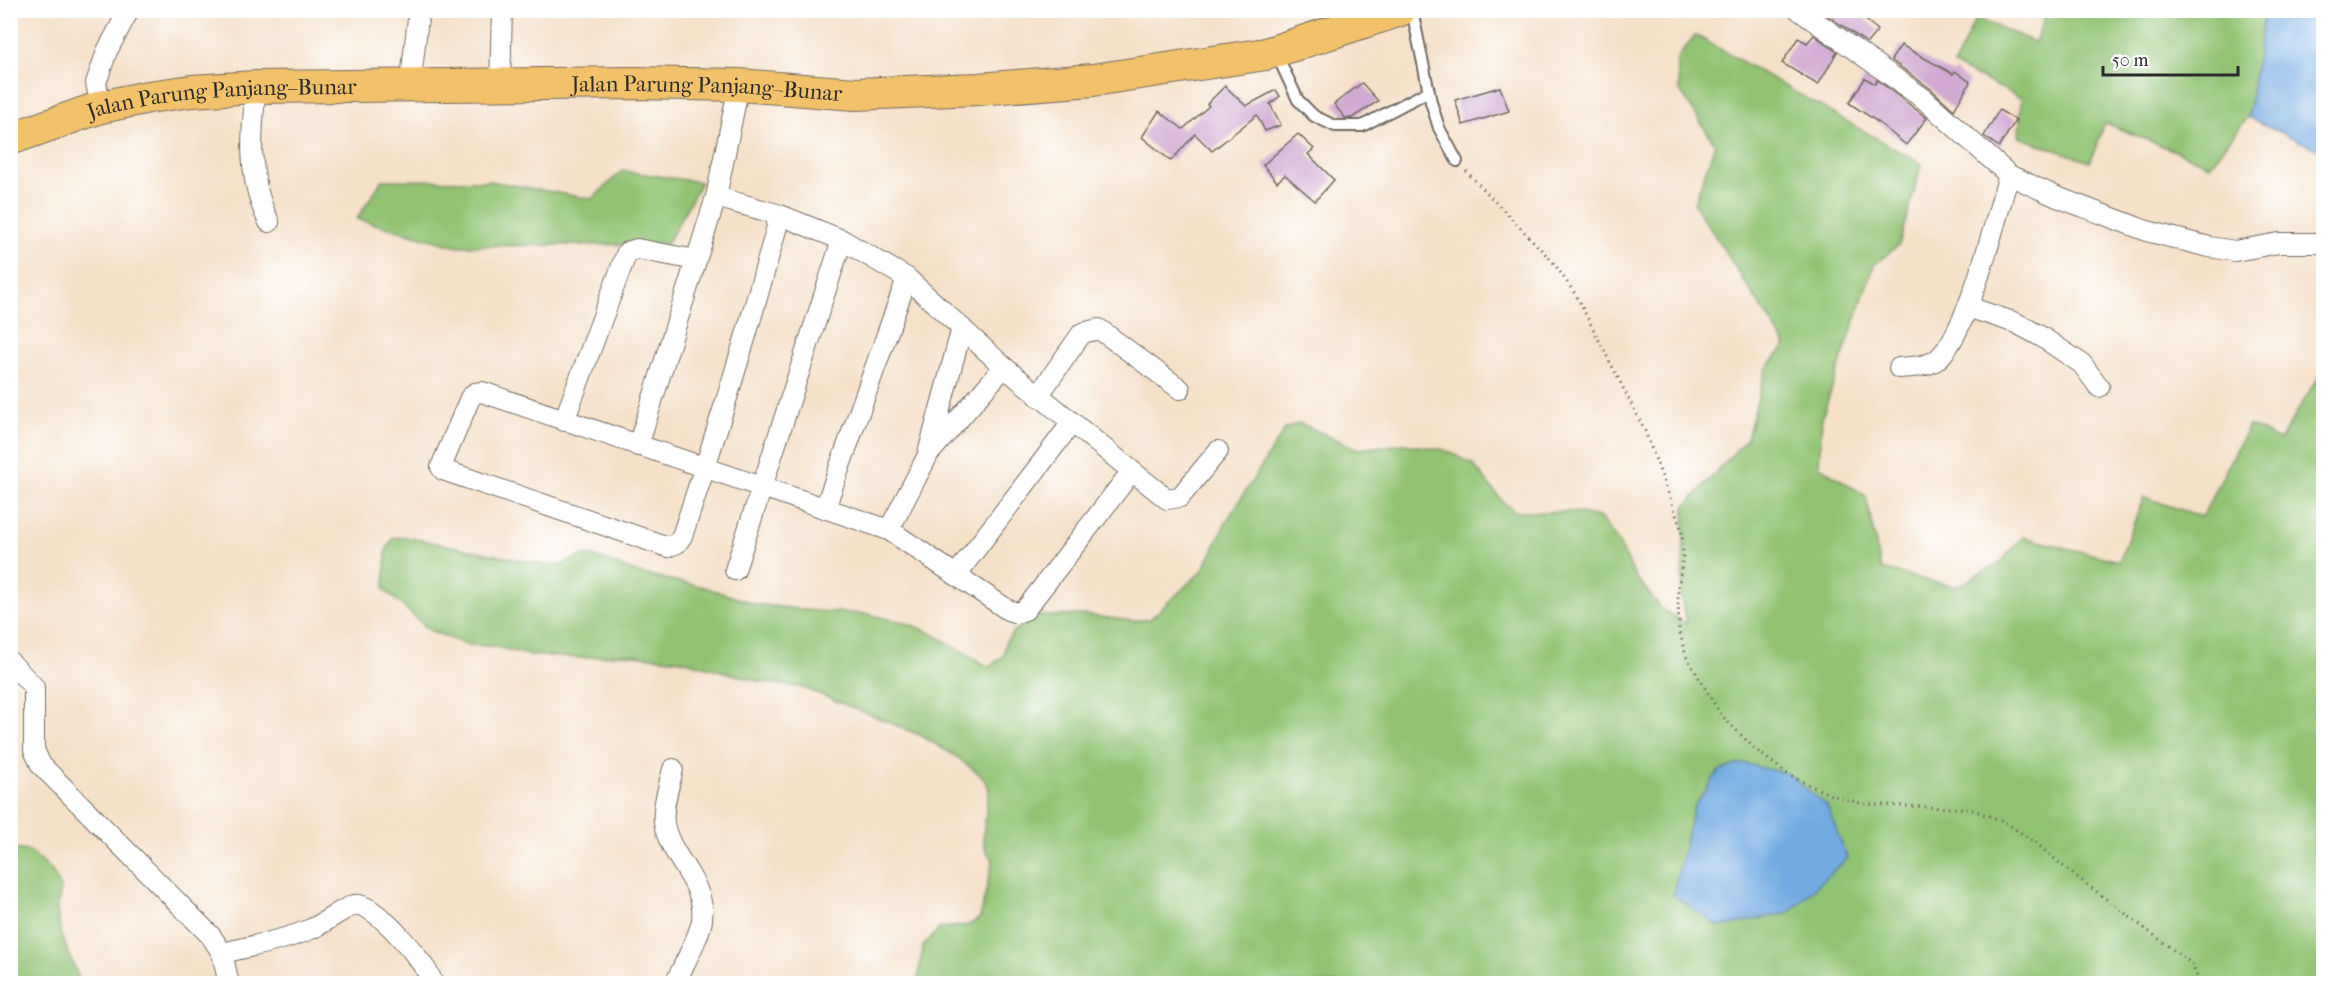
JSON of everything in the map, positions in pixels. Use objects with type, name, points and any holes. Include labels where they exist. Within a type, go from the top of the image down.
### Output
[{"type":"main road","name":"Jalan Parung Panjang–Bunar","points":[[10,139],[101,107],[148,96],[256,87],[633,83],[739,85],[855,94],[978,89],[1093,80],[1152,73],[1275,52],[1400,10]]},
{"type":"street","points":[[101,107],[96,83],[107,51],[129,10]]},
{"type":"street","points":[[410,87],[419,10]]},
{"type":"street","points":[[500,86],[502,10]]},
{"type":"street","points":[[1799,10],[1924,99],[2008,175],[2057,197],[2147,231],[2209,247],[2235,251],[2279,243],[2324,243]]},
{"type":"street","points":[[638,446],[716,198],[739,85]]},
{"type":"street","points":[[256,87],[250,138],[252,169],[260,205],[269,222]]},
{"type":"street","points":[[1899,368],[1929,364],[1936,360],[1956,334],[1968,307],[2008,175]]},
{"type":"street","points":[[716,198],[780,215],[842,240],[907,278],[1038,396],[1167,499],[1180,497],[1218,451]]},
{"type":"street","points":[[780,215],[750,326],[705,468],[682,536],[677,543],[668,547],[446,472],[441,467],[470,398],[482,392],[564,421],[705,468],[763,488],[825,508],[889,530],[1008,610],[1017,613],[1024,610],[1132,471]]},
{"type":"street","points":[[735,570],[842,240]]},
{"type":"street","points":[[564,421],[627,252],[637,249],[696,260]]},
{"type":"street","points":[[825,508],[907,278]]},
{"type":"street","points":[[1968,307],[2016,323],[2042,337],[2082,364],[2098,387]]},
{"type":"street","points":[[889,530],[927,457],[962,328]]},
{"type":"street","points":[[1038,396],[1082,333],[1099,329],[1180,388]]},
{"type":"street","points":[[927,457],[1004,367]]},
{"type":"street","points":[[956,575],[1071,424]]},
{"type":"street","points":[[10,662],[34,687],[34,750],[40,765],[212,936],[222,953],[229,984]]},
{"type":"street","points":[[673,769],[663,814],[664,825],[695,886],[702,908],[702,921],[675,984]]},
{"type":"street","points":[[222,953],[311,929],[356,904],[365,905],[382,918],[418,959],[433,984]]},
{"type":"lane","points":[[1412,10],[1439,128],[1457,161]]},
{"type":"lane","points":[[1275,52],[1298,99],[1314,116],[1335,126],[1362,126],[1429,91]]},
{"type":"path","points":[[1457,161],[1553,262],[1576,296],[1645,431],[1682,531],[1683,556],[1678,590],[1679,620],[1686,656],[1721,715],[1755,749],[1790,776],[1831,795],[1864,804],[1970,809],[2003,821],[2036,843],[2069,871],[2192,964],[2200,984]]},
{"type":"shaded area","points":[[979,10],[976,22],[857,11]]},
{"type":"green space","points":[[2047,11],[2323,11],[2323,18],[2310,15],[2264,16],[2248,117],[2210,165],[2105,123],[2090,162],[2019,137],[2021,98],[1954,65],[1976,18],[2035,42]]},
{"type":"green space","points":[[1695,35],[1922,164],[1899,245],[1874,265],[1822,417],[1819,466],[1866,496],[1881,569],[1956,587],[2001,562],[2023,537],[2119,561],[2144,497],[2202,517],[2249,425],[2280,440],[2323,369],[2323,983],[917,983],[923,946],[940,928],[969,925],[980,918],[993,859],[986,852],[983,835],[989,789],[983,777],[954,755],[920,735],[804,688],[757,681],[682,660],[624,654],[581,658],[529,655],[492,646],[467,645],[429,630],[384,589],[386,551],[393,538],[406,537],[545,565],[564,564],[581,556],[593,556],[638,573],[704,587],[755,604],[867,614],[907,623],[931,633],[989,667],[1004,655],[1005,643],[1013,632],[1036,616],[1086,615],[1133,621],[1150,619],[1203,570],[1226,522],[1285,429],[1299,423],[1358,449],[1404,444],[1445,450],[1473,464],[1503,502],[1517,512],[1576,512],[1599,517],[1619,543],[1635,576],[1663,610],[1687,624],[1681,600],[1685,507],[1747,438],[1766,369],[1786,345],[1694,204],[1715,144],[1679,89],[1677,59]]},
{"type":"green space","points":[[622,171],[701,182],[667,244],[454,246],[357,219],[382,180],[490,181],[592,199]]},
{"type":"green space","points":[[10,849],[30,851],[52,871],[61,888],[57,910],[61,935],[81,983],[11,983]]},
{"type":"water","points":[[2310,15],[2323,18],[2323,152],[2248,117],[2264,16]]},
{"type":"water","points":[[1742,763],[1788,774],[1827,806],[1847,858],[1788,913],[1720,927],[1673,895],[1693,808],[1719,771]]},
{"type":"building","points":[[1820,10],[1853,10],[1878,30],[1867,43]]},
{"type":"building","points":[[1814,35],[1837,52],[1818,85],[1782,63],[1798,38],[1807,43]]},
{"type":"building","points":[[1901,45],[1953,74],[1955,71],[1970,82],[1954,110],[1931,89],[1891,60]]},
{"type":"building","points":[[1865,78],[1875,84],[1877,80],[1927,118],[1906,145],[1878,122],[1849,103]]},
{"type":"building","points":[[1362,83],[1378,101],[1352,118],[1345,118],[1334,104]]},
{"type":"building","points":[[1225,86],[1246,106],[1276,90],[1280,96],[1270,104],[1281,125],[1265,131],[1257,115],[1212,151],[1195,134],[1171,161],[1142,137],[1159,111],[1183,129],[1209,106],[1207,104]]},
{"type":"building","points":[[1500,87],[1509,111],[1463,125],[1455,100]]},
{"type":"building","points":[[1999,110],[2016,120],[1999,147],[1984,136]]},
{"type":"building","points":[[1298,134],[1314,149],[1308,154],[1334,180],[1315,201],[1285,175],[1277,182],[1263,165]]}]
